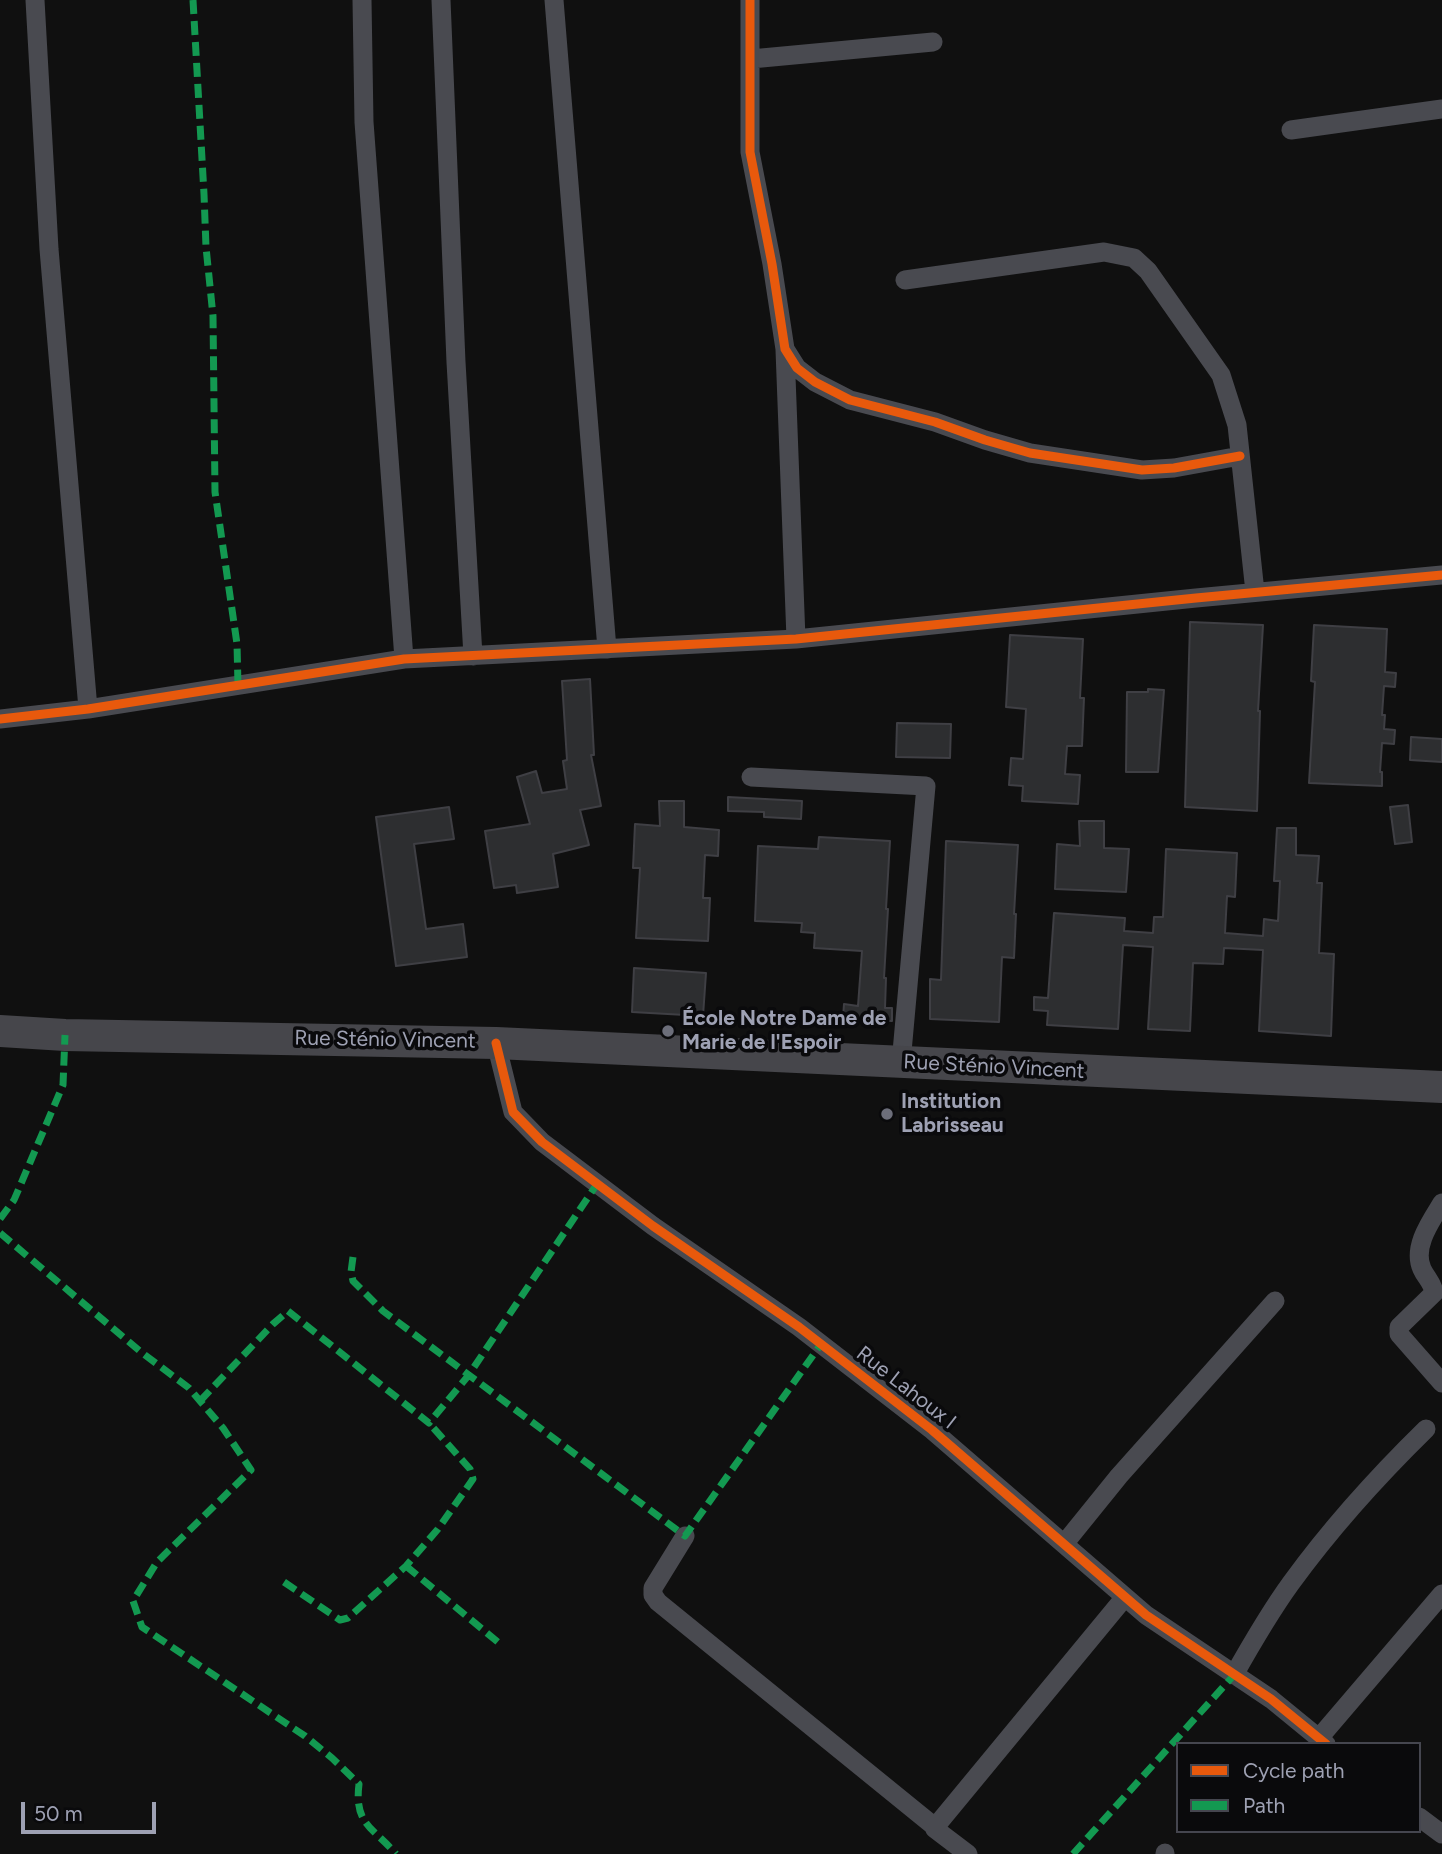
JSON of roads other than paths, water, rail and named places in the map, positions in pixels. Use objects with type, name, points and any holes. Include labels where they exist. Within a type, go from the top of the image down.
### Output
[{"type":"main road","name":"Rue Sténio Vincent","points":[[0,1031],[65,1035],[496,1043],[1442,1087]]},
{"type":"street","points":[[34,0],[49,249],[88,709]]},
{"type":"street","points":[[362,0],[364,122],[404,659]]},
{"type":"street","points":[[441,0],[456,362],[472,656]]},
{"type":"street","points":[[554,0],[607,649]]},
{"type":"street","points":[[750,0],[750,152],[785,349],[796,639]]},
{"type":"street","points":[[751,59],[933,42]]},
{"type":"street","points":[[1291,131],[1442,109]]},
{"type":"street","points":[[905,280],[1104,252],[1133,258],[1148,271],[1221,375],[1237,425],[1255,592]]},
{"type":"street","points":[[785,349],[797,368],[815,382],[850,400],[935,422],[1030,453],[1143,471],[1240,456]]},
{"type":"street","points":[[0,719],[88,709],[404,659],[796,639],[1442,575]]},
{"type":"street","points":[[751,777],[926,786],[901,1063]]},
{"type":"street","name":"Rue Lahoux I","points":[[496,1043],[513,1112],[542,1142],[653,1226],[810,1335],[932,1430],[1146,1615],[1271,1699],[1322,1741]]},
{"type":"street","points":[[1442,1203],[1421,1242],[1419,1260],[1422,1271],[1434,1286],[1434,1293],[1399,1327],[1399,1334],[1442,1383]]},
{"type":"street","points":[[1064,1544],[1119,1476],[1275,1301]]},
{"type":"street","points":[[1234,1675],[1290,1584],[1326,1537],[1426,1429]]},
{"type":"street","points":[[685,1536],[653,1588],[653,1595],[658,1602],[968,1854]]},
{"type":"street","points":[[1322,1741],[1442,1594]]},
{"type":"street","points":[[935,1828],[1125,1597]]},
{"type":"street","points":[[1421,1818],[1442,1834]]},
{"type":"place","name":"École Notre Dame de Marie de l'Espoir","points":[[668,1031]]},
{"type":"place","name":"Institution Labrisseau","points":[[887,1114]]}]
